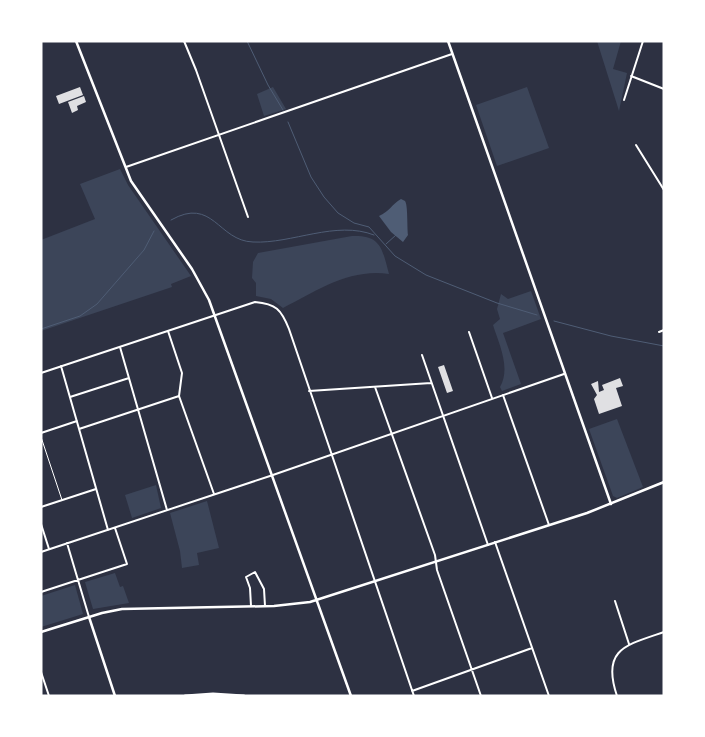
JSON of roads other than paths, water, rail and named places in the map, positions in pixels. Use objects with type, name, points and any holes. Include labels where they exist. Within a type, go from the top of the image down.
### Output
[{"type":"main road","points":[[185,696],[213,694],[244,696]]},
{"type":"street","points":[[76,41],[125,167],[140,196],[196,276],[214,316],[270,476],[317,599],[351,696]]},
{"type":"street","points":[[184,41],[220,135],[248,217]]},
{"type":"street","points":[[448,41],[611,504]]},
{"type":"street","points":[[624,100],[643,41]]},
{"type":"street","points":[[125,167],[452,54]]},
{"type":"street","points":[[631,76],[664,89]]},
{"type":"street","points":[[636,145],[664,190]]},
{"type":"street","points":[[41,372],[254,302],[271,304],[282,314],[290,332],[414,696]]},
{"type":"street","points":[[659,332],[664,330]]},
{"type":"street","points":[[168,331],[182,373],[179,396],[214,494]]},
{"type":"street","points":[[469,332],[492,399]]},
{"type":"street","points":[[120,347],[167,510]]},
{"type":"street","points":[[422,355],[488,545]]},
{"type":"street","points":[[61,366],[108,530]]},
{"type":"street","points":[[41,552],[270,476],[564,374]]},
{"type":"street","points":[[70,397],[129,378]]},
{"type":"street","points":[[309,392],[431,383]]},
{"type":"street","points":[[375,387],[481,696]]},
{"type":"street","points":[[503,395],[549,525]]},
{"type":"street","points":[[79,429],[179,396]]},
{"type":"street","points":[[41,433],[77,421]]},
{"type":"street","points":[[41,632],[122,609],[266,606],[294,604],[317,599],[549,525],[611,504],[664,482]]},
{"type":"street","points":[[41,507],[96,489]]},
{"type":"street","points":[[41,524],[49,549]]},
{"type":"street","points":[[41,592],[127,564],[115,528]]},
{"type":"street","points":[[495,542],[549,696]]},
{"type":"street","points":[[67,543],[115,696]]},
{"type":"street","points":[[251,606],[250,588],[246,577],[255,572],[264,589],[266,606]]},
{"type":"street","points":[[615,601],[629,644]]},
{"type":"street","points":[[617,696],[610,673],[616,654],[629,644],[664,632]]},
{"type":"street","points":[[412,690],[532,648]]},
{"type":"street","points":[[41,672],[49,696]]},
{"type":"lane","points":[[41,437],[62,500]]},
{"type":"waterway","points":[[247,41],[268,85],[283,110]]},
{"type":"waterway","points":[[288,122],[311,177],[324,197],[338,213],[354,223],[369,227],[395,256],[426,275],[497,303],[537,315]]},
{"type":"waterway","points":[[171,220],[185,214],[197,213],[206,216],[231,235],[241,240],[253,242],[268,242],[345,230],[374,235]]},
{"type":"waterway","points":[[41,329],[80,316],[97,304],[144,250],[154,231]]},
{"type":"waterway","points":[[386,244],[396,235]]},
{"type":"waterway","points":[[554,321],[611,336],[664,346]]}]
